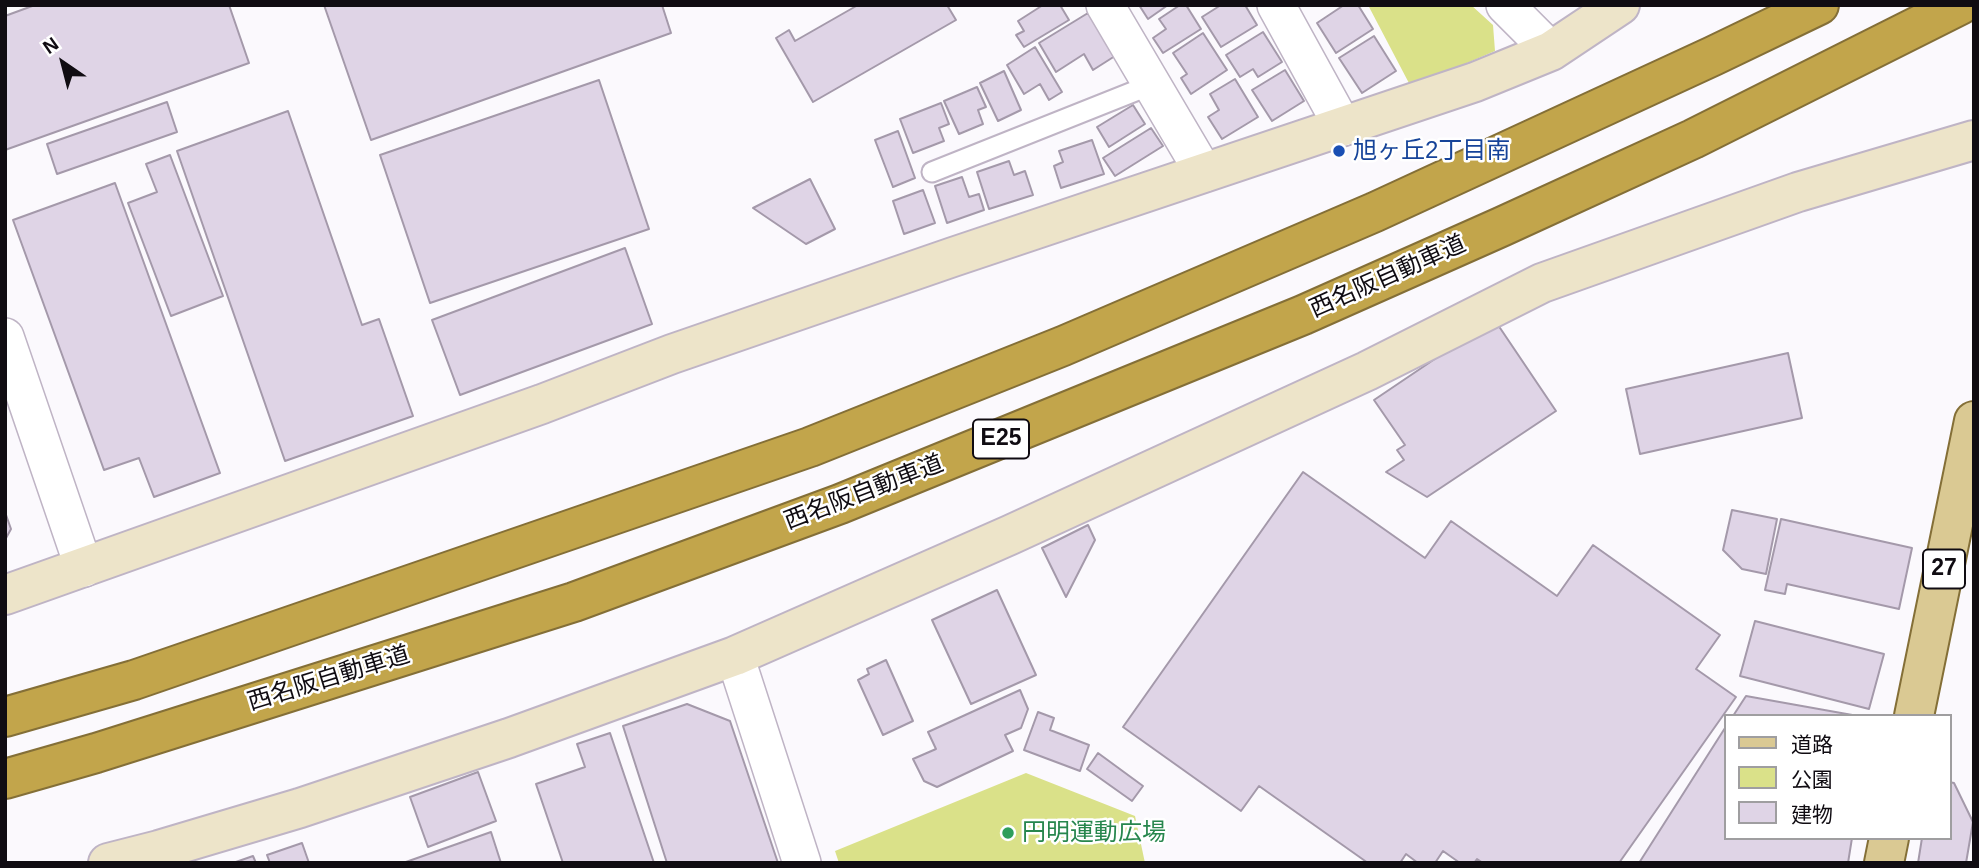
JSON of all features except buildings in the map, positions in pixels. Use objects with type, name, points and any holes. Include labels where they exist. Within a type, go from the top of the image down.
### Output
[{"type":"highway","name":"E25","points":[[5,717],[134,680],[810,447],[1063,346],[1375,212],[1819,5]]},
{"type":"highway","name":"西名阪自動車道","points":[[5,779],[574,602],[840,504],[1303,315],[1502,227],[1693,139],[1960,5]]},
{"type":"main road","name":"27","points":[[1914,714],[1974,421]]},
{"type":"main road","points":[[1884,863],[1889,840]]},
{"type":"street","points":[[1105,5],[1203,173]]},
{"type":"street","points":[[1276,5],[1343,127]]},
{"type":"street","points":[[1505,5],[1551,51]]},
{"type":"street","points":[[5,596],[542,404],[684,350],[1475,82],[1551,51],[1620,5]]},
{"type":"street","points":[[108,863],[300,808],[509,738],[735,656],[1022,530],[1367,371],[1542,283],[1798,192],[1974,140]]},
{"type":"street","points":[[5,337],[84,568]]},
{"type":"street","points":[[735,656],[802,863]]},
{"type":"lane","points":[[932,172],[1153,84]]},
{"type":"green space","points":[[1368,5],[1471,5],[1493,25],[1495,51],[1411,87]]},
{"type":"green space","name":"円明運動広場","points":[[1026,773],[1135,816],[1145,863],[839,863],[835,851]]},
{"type":"place","name":"旭ヶ丘2丁目南","points":[[1339,151]]},
{"type":"place","name":"円明運動広場","points":[[1008,833]]}]
